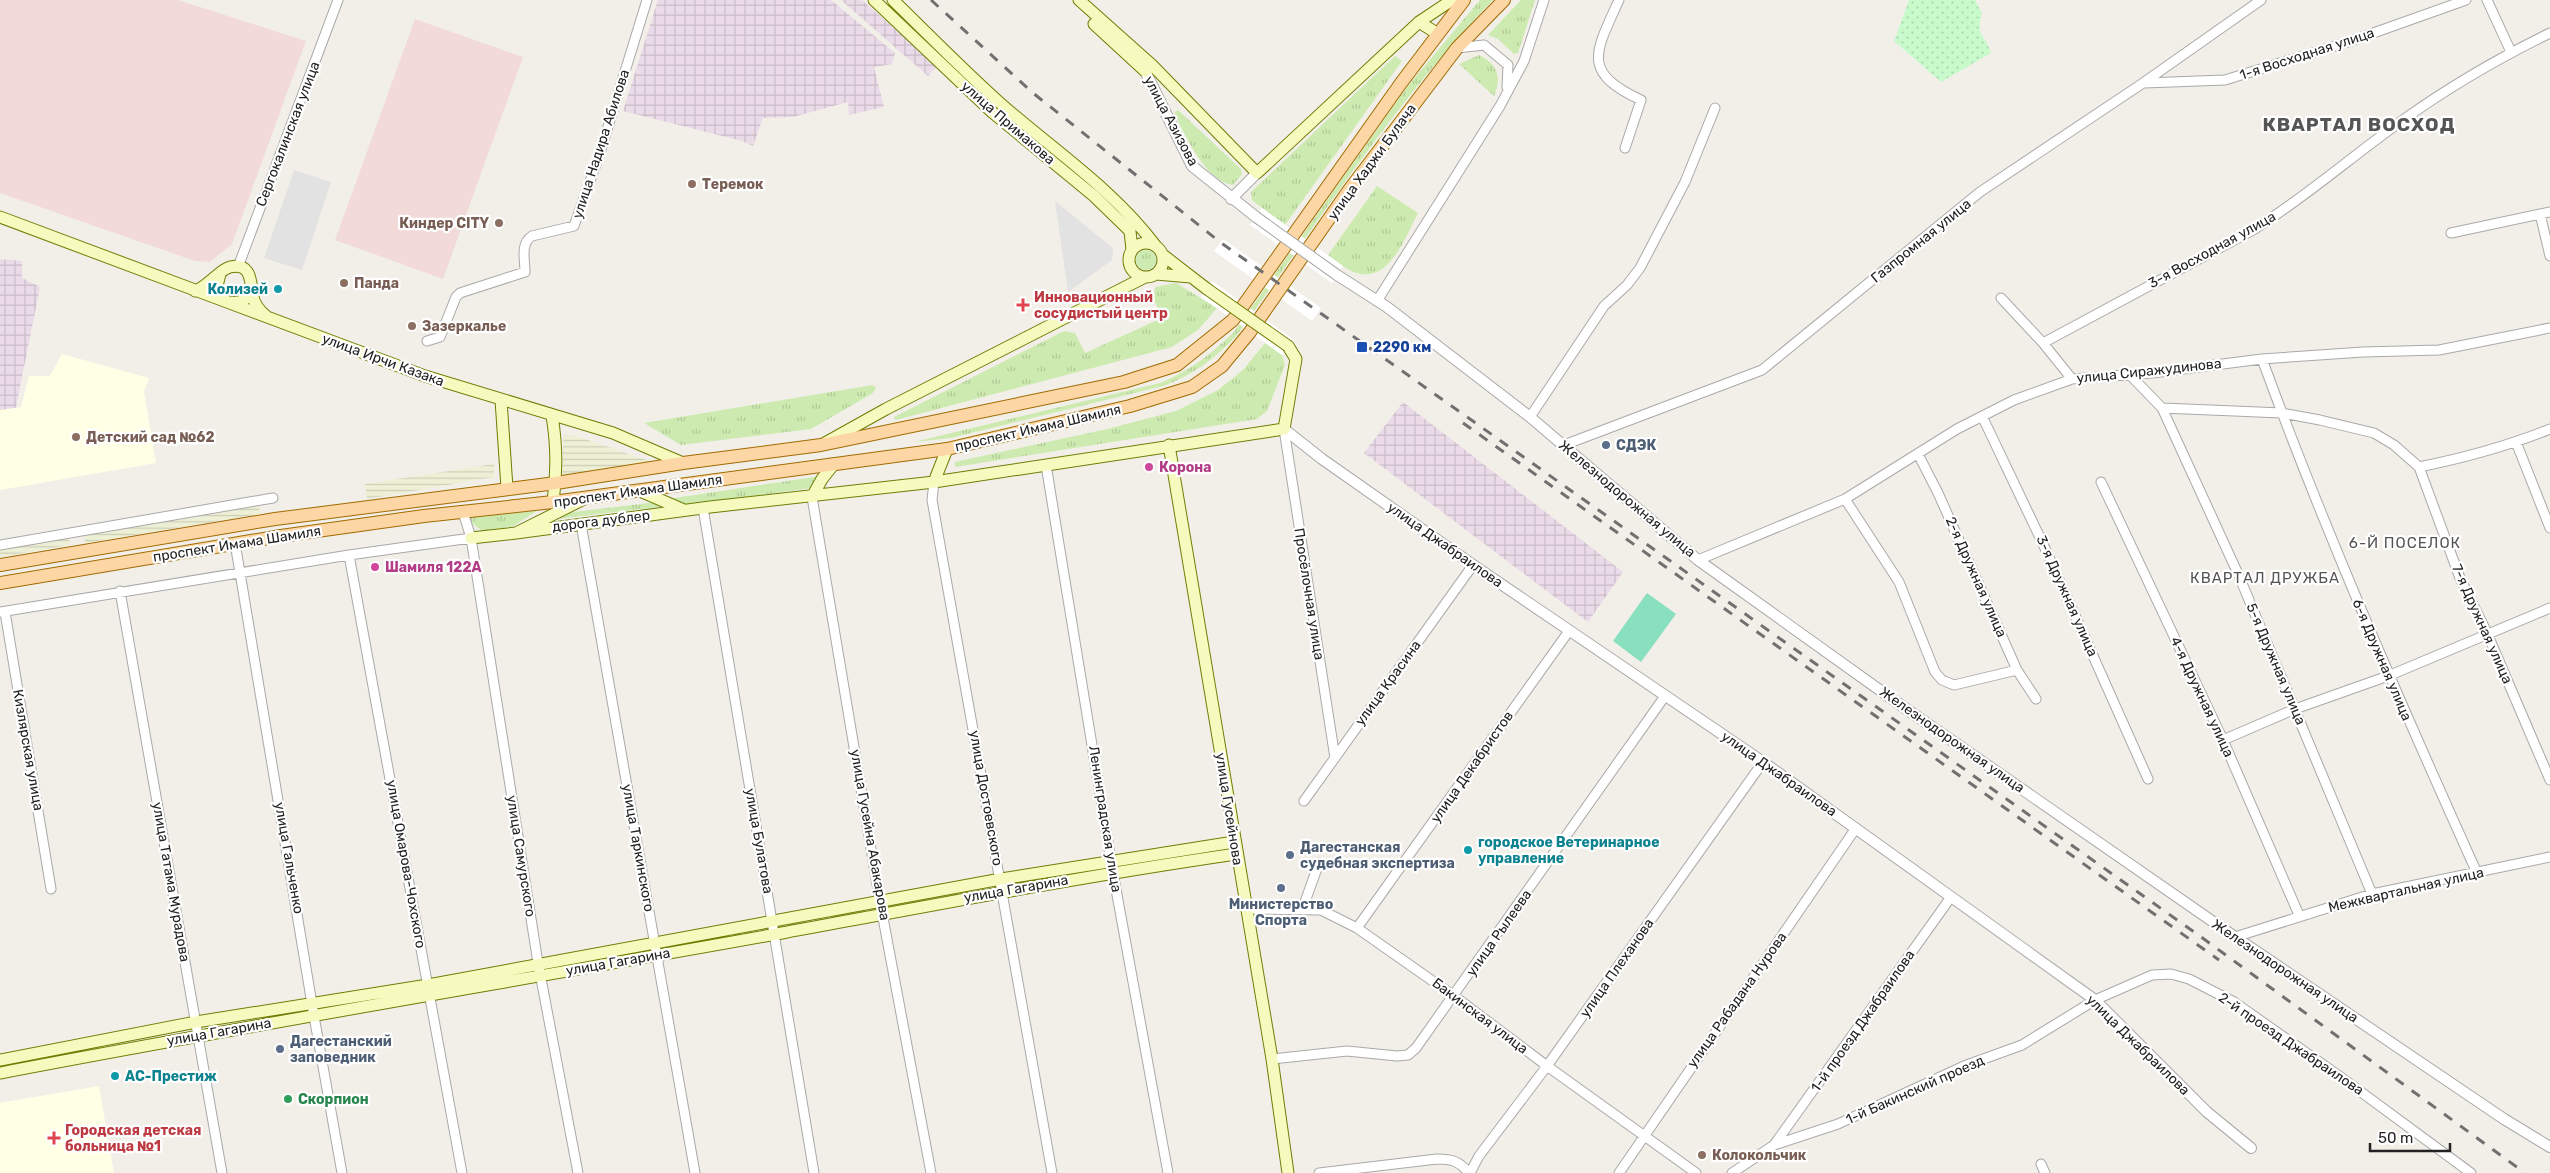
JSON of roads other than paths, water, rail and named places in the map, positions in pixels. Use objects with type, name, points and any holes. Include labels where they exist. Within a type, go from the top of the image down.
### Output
[{"type":"main road","name":"улица Примакова","points":[[874,0],[992,112],[1100,202],[1130,231],[1132,250]]},
{"type":"main road","name":"улица Примакова","points":[[893,0],[1000,103],[1098,184],[1145,232],[1155,245]]},
{"type":"main road","name":"улица Азизова","points":[[1069,0],[1148,68]]},
{"type":"main road","name":"улица Азизова","points":[[1079,0],[1257,173]]},
{"type":"main road","points":[[1257,173],[1419,22],[1452,0]]},
{"type":"main road","name":"улица Хаджи Булача","points":[[1233,320],[1401,83],[1464,0]]},
{"type":"main road","name":"улица Хаджи Булача","points":[[1250,332],[1349,190],[1457,48],[1504,0]]},
{"type":"main road","points":[[1419,22],[1438,34]]},
{"type":"main road","points":[[0,217],[194,292],[227,302],[237,303],[244,301],[252,289]]},
{"type":"main road","points":[[1191,277],[1139,276],[1131,268],[1129,262],[1132,250],[1140,244],[1155,245],[1163,255],[1191,277],[1288,346],[1296,359],[1284,429]]},
{"type":"main road","points":[[1150,276],[1163,263],[1163,255]]},
{"type":"main road","points":[[194,292],[207,286],[231,267],[238,267],[248,273],[255,302],[267,317]]},
{"type":"main road","name":"проспект Имама Шамиля","points":[[1110,296],[1124,282],[1131,268]]},
{"type":"main road","points":[[220,274],[216,290],[227,302]]},
{"type":"main road","name":"проспект Имама Шамиля","points":[[821,445],[874,416],[1150,276]]},
{"type":"main road","name":"улица Ирчи Казака","points":[[227,302],[425,376],[613,433],[683,463]]},
{"type":"main road","name":"проспект Имама Шамиля","points":[[0,564],[275,519],[556,483],[683,463],[821,445],[1133,379],[1177,365],[1233,320]]},
{"type":"main road","name":"проспект Имама Шамиля","points":[[0,583],[236,543],[947,450],[1130,406],[1192,387],[1222,366],[1250,332]]},
{"type":"main road","points":[[501,400],[507,488]]},
{"type":"main road","points":[[552,416],[556,440],[556,483],[553,502]]},
{"type":"main road","points":[[874,416],[868,422],[870,431],[875,434]]},
{"type":"main road","name":"проспект Имама Шамиля","points":[[686,510],[934,482],[1284,429]]},
{"type":"main road","name":"улица Гусейнова","points":[[1169,445],[1236,854],[1272,1059],[1288,1173]]},
{"type":"main road","points":[[934,482],[947,450]]},
{"type":"main road","points":[[812,497],[822,479],[834,464]]},
{"type":"main road","points":[[640,491],[686,510]]},
{"type":"main road","points":[[516,532],[588,497]]},
{"type":"main road","name":"дорога дублер","points":[[471,538],[686,510]]},
{"type":"main road","name":"улица Гагарина","points":[[0,1073],[199,1034],[314,1016],[538,963],[772,922],[882,907],[1001,885],[1111,860],[1234,842]]},
{"type":"main road","name":"улица Гагарина","points":[[1001,885],[1113,873],[1236,854]]},
{"type":"main road","name":"улица Гагарина","points":[[0,1060],[196,1022],[313,1003],[541,976],[773,934],[882,907]]},
{"type":"street","name":"Сергокалинская улица","points":[[238,267],[338,0]]},
{"type":"street","name":"улица Надира Абилова","points":[[426,342],[440,337],[456,298],[460,293],[525,272],[524,246],[526,239],[574,226],[599,156],[647,0]]},
{"type":"street","points":[[1377,301],[1500,106],[1524,61],[1544,0]]},
{"type":"street","points":[[1619,0],[1603,38],[1598,62],[1602,74],[1613,85],[1641,100],[1625,148]]},
{"type":"street","name":"Газпромная улица","points":[[1564,445],[1762,370],[1980,192],[2144,83],[2261,0]]},
{"type":"street","name":"1-я Восходная улица","points":[[2144,83],[2224,80],[2348,42],[2466,0]]},
{"type":"street","points":[[2487,0],[2510,52]]},
{"type":"street","name":"3-я Восходная улица","points":[[2043,342],[2253,230],[2304,196],[2402,120],[2510,52],[2550,33]]},
{"type":"street","points":[[1457,48],[1484,45],[1508,65],[1509,75],[1500,106]]},
{"type":"street","name":"улица Азизова","points":[[1148,68],[1192,166],[1231,199],[1337,275]]},
{"type":"street","points":[[1530,417],[1604,306],[1627,285],[1640,268],[1685,182],[1715,108]]},
{"type":"street","points":[[1231,199],[1257,173]]},
{"type":"street","points":[[2451,233],[2550,212]]},
{"type":"street","points":[[2540,214],[2550,256]]},
{"type":"street","name":"Железнодорожная улица","points":[[1337,275],[1377,301],[1530,417],[1698,560],[1902,706],[2235,937],[2504,1119],[2550,1147]]},
{"type":"street","points":[[2001,298],[2043,342],[2072,379]]},
{"type":"street","name":"улица Сиражудинова","points":[[1698,560],[1845,499],[1982,416],[2014,400],[2072,379],[2130,375],[2262,359],[2363,352],[2439,350],[2550,328]]},
{"type":"street","name":"6-я Дружная улица","points":[[2262,359],[2334,548],[2388,676],[2477,874]]},
{"type":"street","name":"5-я Дружная улица","points":[[2130,375],[2162,408],[2238,576],[2372,894]]},
{"type":"street","points":[[2162,408],[2282,413],[2374,433],[2394,445],[2419,467],[2457,460],[2516,442],[2550,429]]},
{"type":"street","name":"3-я Дружная улица","points":[[1982,416],[2044,546],[2148,779]]},
{"type":"street","name":"улица Джабраилова","points":[[1284,429],[1322,459],[1473,565],[1763,762],[2095,1000],[2207,1112],[2251,1148]]},
{"type":"street","name":"Просёлочная улица","points":[[1284,429],[1335,758]]},
{"type":"street","points":[[2516,442],[2550,528]]},
{"type":"street","name":"2-я Дружная улица","points":[[1918,454],[1938,494],[2017,670],[2036,699]]},
{"type":"street","name":"Ленинградская улица","points":[[1046,465],[1113,873],[1168,1173]]},
{"type":"street","name":"7-я Дружная улица","points":[[2419,467],[2460,578],[2487,632],[2550,780]]},
{"type":"street","name":"улица Достоевского","points":[[934,482],[932,500],[1052,1173]]},
{"type":"street","name":"4-я Дружная улица","points":[[2101,482],[2223,740],[2299,916]]},
{"type":"street","name":"улица Гусейна Абакарова","points":[[812,497],[882,907],[931,1173]]},
{"type":"street","points":[[0,545],[273,498]]},
{"type":"street","points":[[1845,499],[1899,582],[1935,672],[1942,680],[1954,685],[2017,670]]},
{"type":"street","name":"улица Булатова","points":[[703,508],[814,1173]]},
{"type":"street","name":"улица Самурского","points":[[463,512],[471,538],[538,963],[578,1173]]},
{"type":"street","name":"улица Таркинского","points":[[581,524],[695,1173]]},
{"type":"street","points":[[2,612],[120,591],[471,538]]},
{"type":"street","name":"улица Гальченко","points":[[236,543],[314,1016],[342,1173]]},
{"type":"street","name":"улица Омарова-Чохского","points":[[349,555],[462,1173]]},
{"type":"street","name":"улица Красина","points":[[1304,801],[1473,565]]},
{"type":"street","name":"улица Татама Мурадова","points":[[120,591],[222,1173]]},
{"type":"street","points":[[2223,740],[2295,709],[2388,676],[2487,632],[2550,608]]},
{"type":"street","name":"Кизлярская улица","points":[[2,612],[51,889]]},
{"type":"street","name":"улица Декабристов","points":[[1357,928],[1569,631]]},
{"type":"street","name":"улица Рылеева","points":[[1272,1059],[1347,1050],[1408,1055],[1416,1048],[1665,696]]},
{"type":"street","name":"улица Плеханова","points":[[1470,1173],[1479,1156],[1547,1066],[1763,762]]},
{"type":"street","name":"улица Рабадана Нурова","points":[[1619,1173],[1856,828]]},
{"type":"street","name":"Межквартальная улица","points":[[2235,937],[2372,894],[2477,874],[2550,857]]},
{"type":"street","points":[[1302,910],[1319,863]]},
{"type":"street","name":"1-й проезд Джабраилова","points":[[1774,1145],[1951,897]]},
{"type":"street","name":"Бакинская улица","points":[[1246,909],[1321,910],[1357,928],[1454,996],[1547,1066],[1696,1173]]},
{"type":"street","name":"2-й проезд Джабраилова","points":[[2095,1000],[2152,976],[2171,974],[2189,979],[2234,1002],[2342,1078],[2471,1173]]},
{"type":"street","name":"1-й Бакинский проезд","points":[[1732,1173],[1774,1145],[1838,1124],[1964,1066],[2022,1045],[2095,1000]]},
{"type":"street","points":[[1319,1173],[1436,1159],[1451,1159],[1462,1164],[1470,1173]]},
{"type":"street","points":[[2041,1164],[2045,1173]]},
{"type":"railway","points":[[931,0],[1033,93],[1220,242],[2197,934],[2525,1173]]},
{"type":"railway","points":[[1463,423],[2219,960]]},
{"type":"place","name":"Теремок","points":[[692,184]]},
{"type":"place","name":"Киндер CITY","points":[[499,223]]},
{"type":"place","name":"Панда","points":[[344,283]]},
{"type":"place","name":"Колизей","points":[[278,289]]},
{"type":"place","name":"Инновационный сосудистый центр","points":[[1023,305]]},
{"type":"place","name":"Зазеркалье","points":[[412,326]]},
{"type":"place","name":"2290 км","points":[[1362,347]]},
{"type":"place","name":"Детский сад №62","points":[[76,437]]},
{"type":"place","name":"СДЭК","points":[[1606,445]]},
{"type":"place","name":"Корона","points":[[1149,467]]},
{"type":"place","name":"Шамиля 122А","points":[[375,567]]},
{"type":"place","name":"городское Ветеринарное управление","points":[[1468,850]]},
{"type":"place","name":"Дагестанская судебная экспертиза","points":[[1290,855]]},
{"type":"place","name":"Министерство Спорта","points":[[1281,888]]},
{"type":"place","name":"Дагестанский заповедник","points":[[280,1049]]},
{"type":"place","name":"АС-Престиж","points":[[115,1076]]},
{"type":"place","name":"Скорпион","points":[[288,1099]]},
{"type":"place","name":"Городская детская больница №1","points":[[54,1138]]},
{"type":"place","name":"Колокольчик","points":[[1702,1155]]},
{"type":"district","name":"КВАРТАЛ ВОСХОД","points":[[2359,124]]},
{"type":"district","name":"6-Й ПОСЕЛОК","points":[[2405,543]]},
{"type":"district","name":"КВАРТАЛ ДРУЖБА","points":[[2265,578]]}]
